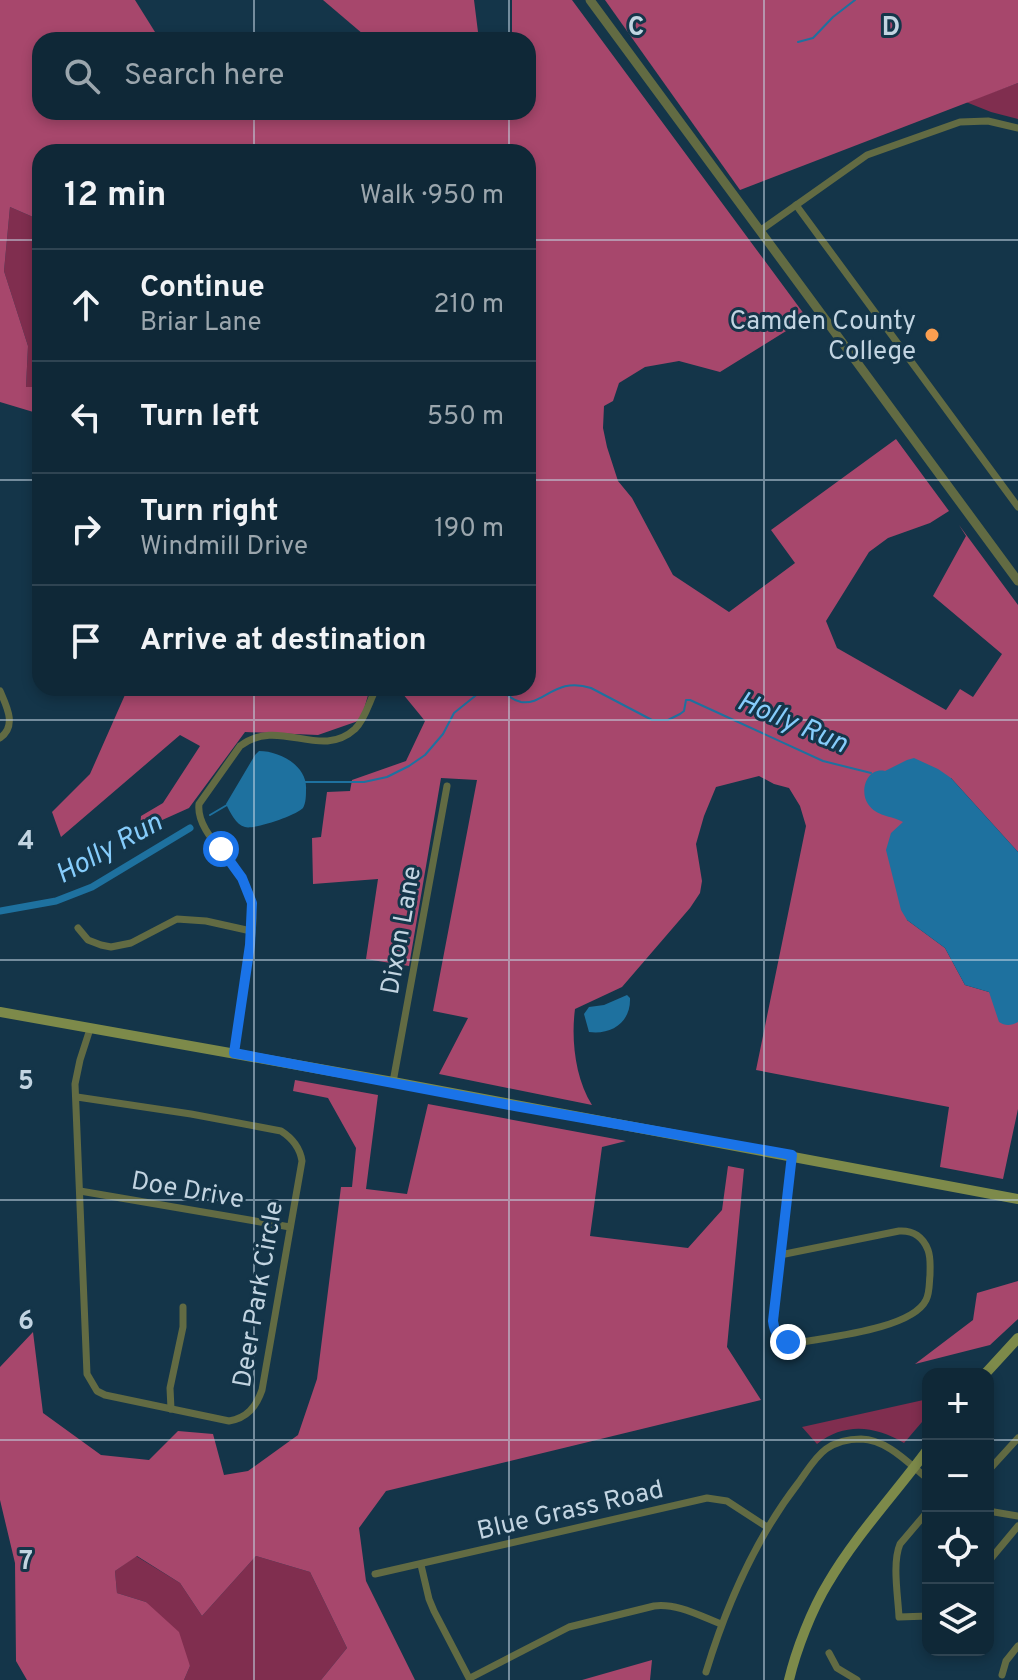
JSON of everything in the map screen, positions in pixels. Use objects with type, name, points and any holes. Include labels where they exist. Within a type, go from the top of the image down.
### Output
[{"type":"main road","points":[[0,1012],[792,1155],[1018,1199]]},
{"type":"main road","points":[[990,1368],[1018,1338]]},
{"type":"main road","points":[[789,1680],[793,1663],[827,1583],[922,1457]]},
{"type":"street","points":[[590,0],[1018,581]]},
{"type":"street","points":[[761,230],[867,155],[952,124],[988,121],[1018,128]]},
{"type":"street","points":[[796,205],[1018,507]]},
{"type":"street","points":[[0,691],[10,723],[6,734],[0,738]]},
{"type":"street","points":[[234,1053],[252,903],[242,878],[204,827],[198,813],[199,804],[240,746],[250,739],[271,734],[314,741],[336,739],[355,729],[373,696]]},
{"type":"street","name":"Dixon Lane","points":[[393,1082],[447,786]]},
{"type":"street","points":[[78,928],[88,940],[111,947],[131,943],[177,919],[206,921],[251,931]]},
{"type":"street","name":"Deer Park Circle","points":[[77,1097],[281,1131],[298,1147],[302,1161],[262,1390],[258,1402],[243,1417],[229,1421],[105,1395],[97,1391],[87,1374],[75,1084],[90,1029]]},
{"type":"street","points":[[780,1255],[899,1231],[913,1232],[928,1249],[929,1289],[926,1300],[913,1314],[888,1325],[797,1343],[779,1338],[773,1321],[780,1255],[792,1155]]},
{"type":"street","name":"Doe Drive","points":[[80,1191],[290,1227]]},
{"type":"street","points":[[171,1409],[170,1388],[183,1327],[183,1307]]},
{"type":"street","points":[[994,1464],[1018,1438]]},
{"type":"street","points":[[706,1672],[721,1624],[745,1568],[782,1504],[820,1454],[841,1441],[856,1439],[877,1442],[922,1474]]},
{"type":"street","name":"Blue Grass Road","points":[[375,1574],[707,1498],[727,1501],[767,1527]]},
{"type":"street","points":[[922,1616],[899,1617],[896,1563],[900,1544],[927,1512]]},
{"type":"street","points":[[994,1512],[1018,1516]]},
{"type":"street","points":[[994,1555],[1018,1526]]},
{"type":"street","points":[[421,1565],[431,1605],[470,1679],[569,1627],[654,1606],[677,1608],[721,1624]]},
{"type":"street","points":[[1002,1675],[1006,1661],[1018,1646]]},
{"type":"street","points":[[829,1653],[845,1677],[857,1680]]},
{"type":"shaded area","points":[[0,0],[135,0],[155,32],[32,32],[32,120],[536,120],[536,32],[512,32],[512,0],[572,0],[807,318],[720,372],[679,361],[645,367],[619,383],[613,401],[604,406],[603,428],[618,481],[632,498],[673,575],[729,612],[795,563],[771,530],[896,439],[949,511],[930,523],[888,538],[869,552],[826,621],[837,648],[946,710],[960,689],[973,697],[1002,654],[933,596],[966,536],[959,525],[1018,605],[1018,852],[951,778],[903,822],[907,920],[945,948],[965,985],[989,992],[1018,1014],[1018,1109],[1003,1179],[940,1167],[949,1107],[756,1070],[806,826],[800,806],[789,788],[759,776],[716,787],[696,844],[702,881],[700,893],[622,987],[575,1009],[576,1058],[592,1105],[439,1074],[468,1018],[433,1011],[477,780],[441,778],[409,966],[366,959],[378,879],[313,884],[312,838],[321,837],[327,792],[350,791],[352,780],[406,761],[425,721],[405,696],[536,696],[536,144],[32,144],[32,217],[10,207],[4,271],[28,346],[26,387],[32,387],[32,412],[0,402]]},
{"type":"shaded area","points":[[323,0],[474,0],[478,32],[361,32]]},
{"type":"shaded area","points":[[605,0],[1018,0],[1018,83],[740,190]]},
{"type":"shaded area","points":[[1018,83],[1018,119],[966,102]]},
{"type":"shaded area","points":[[10,207],[32,217],[32,387],[26,387],[28,346],[4,271]]},
{"type":"shaded area","points":[[124,696],[368,696],[361,720],[318,735],[245,732],[189,808],[140,830],[141,816],[163,803],[200,746],[180,735],[61,837],[52,812],[90,774]]},
{"type":"shaded area","points":[[295,1080],[378,1095],[366,1189],[407,1194],[428,1104],[626,1141],[602,1147],[590,1236],[688,1248],[722,1210],[728,1166],[744,1169],[727,1347],[761,1400],[386,1491],[359,1528],[366,1581],[415,1680],[321,1680],[347,1648],[310,1572],[256,1556],[202,1616],[180,1583],[137,1556],[115,1571],[117,1593],[146,1602],[179,1632],[190,1666],[184,1680],[27,1680],[16,1661],[15,1563],[0,1500],[0,1367],[33,1332],[43,1413],[101,1455],[149,1460],[178,1431],[213,1434],[224,1475],[248,1471],[298,1435],[317,1379],[341,1187],[352,1187],[356,1148],[328,1098],[293,1091]]},
{"type":"shaded area","points":[[1018,1281],[1018,1319],[990,1345],[915,1364],[973,1320],[977,1293]]},
{"type":"shaded area","points":[[922,1400],[922,1422],[904,1443],[882,1433],[860,1429],[838,1432],[817,1444],[802,1427]]},
{"type":"shaded area","points":[[136,1556],[180,1583],[202,1616],[256,1556],[310,1572],[347,1648],[321,1680],[184,1680],[190,1666],[146,1602],[117,1593],[115,1571]]},
{"type":"shaded area","points":[[652,1660],[650,1680],[582,1680]]},
{"type":"water","points":[[259,751],[284,757],[298,767],[305,781],[305,801],[303,808],[284,818],[245,827],[236,821],[226,804]]},
{"type":"water","points":[[914,758],[951,778],[1018,852],[1018,1022],[1008,1025],[999,1022],[989,992],[965,985],[945,948],[907,920],[901,910],[886,850],[891,833],[903,822],[880,814],[868,804],[864,793],[866,781],[873,773]]},
{"type":"water","points":[[627,995],[630,998],[624,1020],[612,1029],[589,1032],[584,1014],[589,1007],[604,1005]]},
{"type":"waterway","points":[[798,42],[813,38],[855,0]]},
{"type":"waterway","name":"Holly Run","points":[[509,696],[529,702],[559,688],[579,685],[591,688],[652,720],[668,720],[680,714],[684,711],[686,700],[690,700],[823,761],[871,773]]},
{"type":"waterway","name":"Holly Run","points":[[305,782],[364,782],[387,777],[409,766],[425,755],[443,734],[454,713],[475,696]]},
{"type":"waterway","name":"Holly Run","points":[[210,815],[227,805]]},
{"type":"waterway","name":"Holly Run","points":[[0,911],[56,901],[92,887],[190,828]]},
{"type":"place","name":"Camden County College","points":[[932,335]]},
{"type":"route","points":[[221,849],[242,878],[252,903],[250,945],[234,1053],[792,1155],[773,1321],[779,1338],[788,1342]]}]
